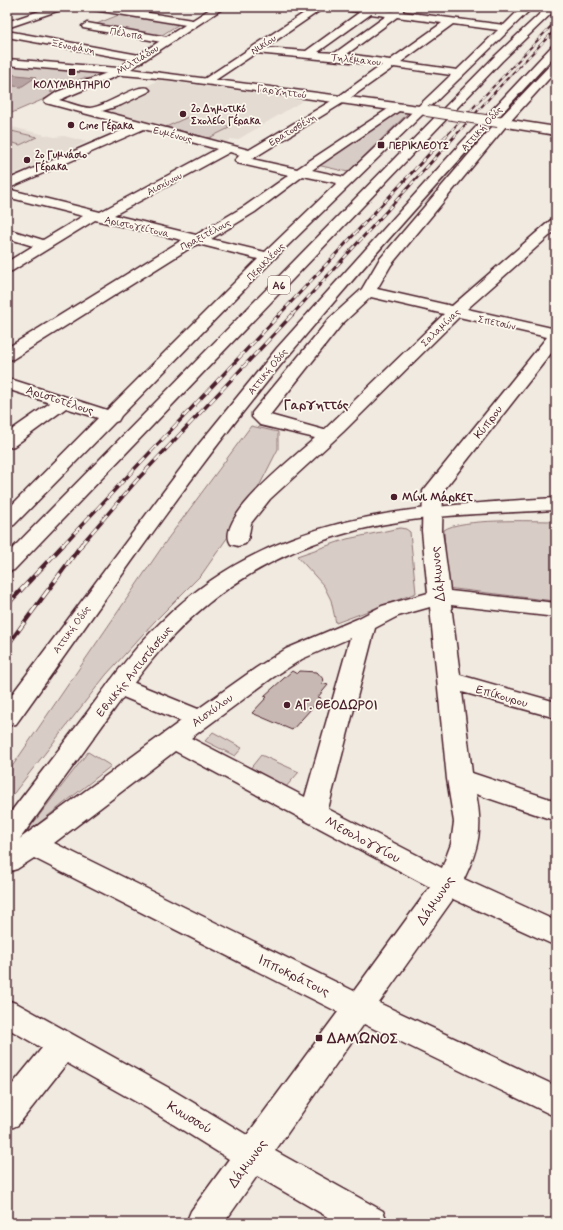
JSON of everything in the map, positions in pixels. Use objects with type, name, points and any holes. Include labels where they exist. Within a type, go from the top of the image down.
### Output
[{"type":"main road","points":[[7,25],[60,7]]},
{"type":"main road","points":[[94,7],[192,23]]},
{"type":"main road","name":"Μιλτιάδου","points":[[50,101],[61,94],[120,71],[192,23],[220,7]]},
{"type":"main road","name":"Νικίου","points":[[207,81],[320,7]]},
{"type":"main road","points":[[342,7],[506,28]]},
{"type":"main road","points":[[338,56],[403,7]]},
{"type":"main road","name":"Περικλέους","points":[[7,521],[112,417],[268,257],[423,110],[458,73],[528,7]]},
{"type":"main road","name":"Α6","points":[[7,566],[498,59],[553,7]]},
{"type":"main road","points":[[309,54],[368,11]]},
{"type":"main road","points":[[48,42],[122,12]]},
{"type":"main road","name":"Ερατοσθένη","points":[[246,157],[342,99],[451,21]]},
{"type":"main road","name":"Πέλοπα","points":[[87,26],[167,40]]},
{"type":"main road","name":"Ξενοφάνη","points":[[7,34],[139,58]]},
{"type":"main road","name":"Αττική Οδός","points":[[7,718],[206,448],[283,352],[465,146],[556,48]]},
{"type":"main road","name":"Τηλέμαχου","points":[[254,50],[338,56],[458,73]]},
{"type":"main road","name":"Γαργηττού","points":[[7,62],[57,65],[207,81],[423,110],[556,131]]},
{"type":"main road","points":[[328,436],[266,421],[261,417],[262,413],[336,321],[368,292],[384,263],[500,122],[556,65]]},
{"type":"main road","points":[[87,112],[117,103],[144,90]]},
{"type":"main road","name":"Ευμένους","points":[[50,101],[228,148],[246,157],[300,173],[347,181]]},
{"type":"main road","name":"Πραξιτέλους","points":[[7,355],[195,239],[206,236],[250,209],[300,173],[398,107]]},
{"type":"main road","points":[[7,185],[142,126]]},
{"type":"main road","name":"Αισχύνου","points":[[7,268],[43,245],[228,148]]},
{"type":"main road","name":"Αριστογείτονα","points":[[7,193],[268,257]]},
{"type":"main road","name":"Σαλαμίνας","points":[[238,540],[238,531],[241,522],[263,495],[328,436],[454,313],[556,223]]},
{"type":"main road","points":[[7,233],[43,245]]},
{"type":"main road","name":"Σπετσών","points":[[368,292],[454,313],[556,335]]},
{"type":"main road","name":"Κύπρου","points":[[432,513],[433,491],[556,335]]},
{"type":"main road","name":"Αριστοτέλους","points":[[7,383],[112,417]]},
{"type":"main road","points":[[7,442],[64,401]]},
{"type":"main road","name":"Εθνικής Αντιστάσεως","points":[[7,836],[120,686],[161,635],[178,618],[215,588],[253,565],[312,538],[342,528],[383,519],[432,513],[556,504]]},
{"type":"main road","name":"Δάμωνος","points":[[203,1223],[253,1156],[358,1007],[448,884],[464,852],[468,834],[466,808],[460,779],[448,680],[432,531],[432,513]]},
{"type":"main road","points":[[439,596],[556,610]]},
{"type":"main road","name":"Αισχύλου","points":[[7,862],[33,845],[200,719],[264,673],[294,654],[365,624],[390,611],[439,596]]},
{"type":"main road","points":[[314,812],[365,624]]},
{"type":"main road","name":"Επίκουρου","points":[[448,680],[556,710]]},
{"type":"main road","points":[[120,686],[200,719]]},
{"type":"main road","name":"Μεσολογγίου","points":[[173,739],[448,884],[556,934]]},
{"type":"main road","points":[[460,779],[556,811]]},
{"type":"main road","name":"Ιπποκράτους","points":[[33,845],[358,1007],[556,1102]]},
{"type":"main road","name":"Κνωσσού","points":[[7,1013],[158,1098],[253,1156],[371,1223]]},
{"type":"main road","points":[[7,1115],[63,1045]]},
{"type":"shaded area","points":[[121,14],[179,24],[159,37],[94,25]]},
{"type":"shaded area","points":[[7,65],[36,66],[101,73],[90,79],[83,78],[50,92],[56,94],[7,115]]},
{"type":"shaded area","points":[[7,74],[36,77],[21,87],[7,85]]},
{"type":"shaded area","name":"2ο Δημοτικό Σχολείο Γέρακα","points":[[159,80],[304,100],[237,140],[231,139],[223,144],[97,111],[120,103],[150,89],[145,87]]},
{"type":"shaded area","points":[[399,111],[408,113],[348,172],[317,165]]},
{"type":"shaded area","points":[[188,117],[231,127],[209,138],[166,127]]},
{"type":"shaded area","name":"2ο Γυμνάσιο Γέρακα","points":[[7,126],[54,137],[64,136],[87,142],[7,177]]},
{"type":"shaded area","points":[[7,130],[37,137],[20,145],[7,141]]},
{"type":"shaded area","points":[[251,426],[278,432],[278,449],[248,508],[202,574],[154,622],[106,675],[7,802],[7,774],[169,537]]},
{"type":"shaded area","points":[[556,521],[556,574],[552,582],[554,601],[447,588],[444,530],[453,526],[481,522]]},
{"type":"shaded area","points":[[400,528],[406,529],[410,532],[416,593],[336,623],[331,600],[324,586],[297,556],[347,539]]},
{"type":"shaded area","points":[[213,732],[242,748],[235,756],[205,741]]},
{"type":"shaded area","points":[[88,752],[111,766],[29,831],[28,830]]},
{"type":"shaded area","points":[[261,755],[299,772],[285,788],[249,770]]},
{"type":"building","name":"ΑΓ. ΘΕΟΔΩΡΟΙ","points":[[292,671],[297,674],[300,671],[317,672],[324,680],[322,683],[328,685],[318,697],[321,698],[292,730],[252,713],[267,697],[264,696]]},
{"type":"railway","points":[[445,137],[556,21]]},
{"type":"railway","points":[[454,137],[503,83],[556,29]]},
{"type":"railway","points":[[279,315],[446,136]]},
{"type":"railway","points":[[292,315],[455,136]]},
{"type":"railway","points":[[63,545],[280,314]]},
{"type":"railway","points":[[81,545],[137,480],[293,314]]},
{"type":"railway","points":[[7,605],[64,544]]},
{"type":"railway","points":[[7,646],[82,544]]},
{"type":"place","name":"ΚΟΛΥΜΒΗΤΗΡΙΟ","points":[[72,72]]},
{"type":"place","name":"2ο Δημοτικό Σχολείο Γέρακα","points":[[183,114]]},
{"type":"place","name":"Cine Γέρακα","points":[[71,125]]},
{"type":"place","name":"ΠΕΡΙΚΛΕΟΥΣ","points":[[381,145]]},
{"type":"place","name":"2ο Γυμνάσιο Γέρακα","points":[[27,160]]},
{"type":"place","name":"Μίνι Μάρκετ","points":[[394,497]]},
{"type":"place","name":"ΑΓ. ΘΕΟΔΩΡΟΙ","points":[[287,705]]},
{"type":"place","name":"ΔΑΜΩΝΟΣ","points":[[319,1038]]},
{"type":"district","name":"Γαργηττός","points":[[316,404]]}]
